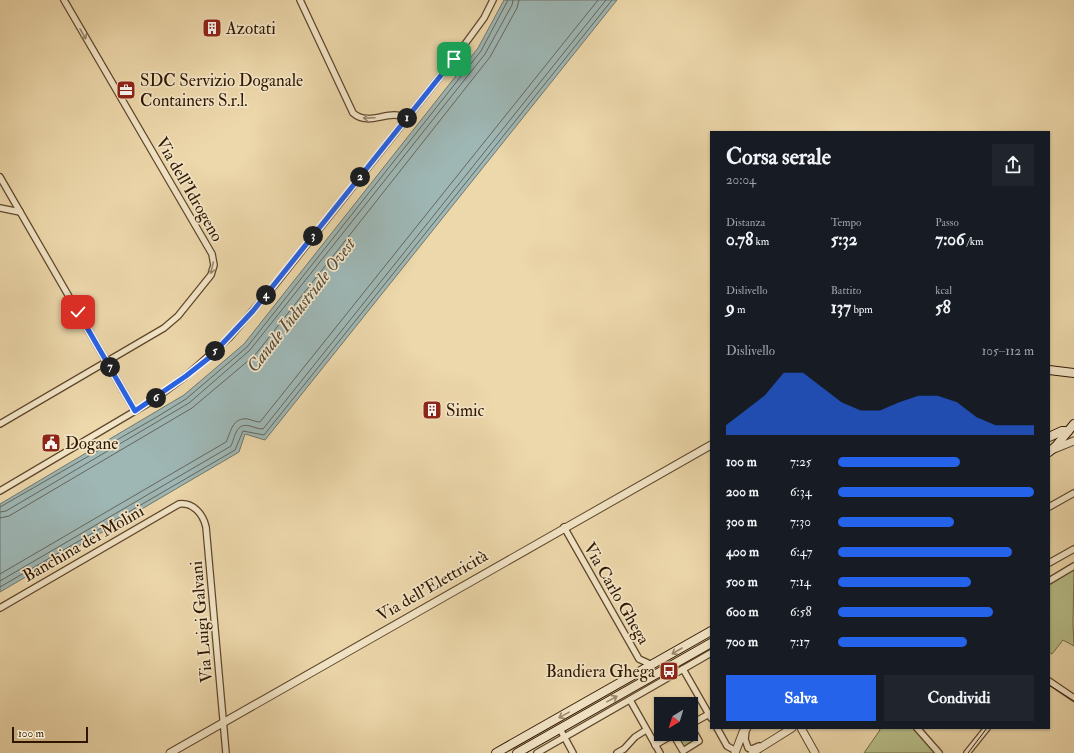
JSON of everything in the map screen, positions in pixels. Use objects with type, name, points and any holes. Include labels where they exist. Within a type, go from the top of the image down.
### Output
[{"type":"main road","points":[[1050,370],[1074,372]]},
{"type":"main road","points":[[1050,451],[1071,433],[1074,424]]},
{"type":"main road","points":[[1050,436],[1062,430],[1071,433]]},
{"type":"main road","points":[[1050,441],[1052,443],[1050,451]]},
{"type":"main road","points":[[496,753],[710,632]]},
{"type":"main road","points":[[517,753],[710,645]]},
{"type":"street","name":"Via dell'Idrogeno","points":[[0,424],[107,362],[173,320],[211,275],[214,262],[212,254],[64,0]]},
{"type":"street","points":[[300,0],[353,113],[366,119],[395,115],[402,116],[406,119]]},
{"type":"street","points":[[0,491],[135,411],[186,376],[230,337],[266,296],[468,40],[484,18],[494,0]]},
{"type":"street","points":[[0,177],[135,411]]},
{"type":"street","points":[[0,208],[20,212]]},
{"type":"street","points":[[1050,451],[1074,441]]},
{"type":"street","name":"Via dell'Elettricità","points":[[170,753],[564,527],[710,446]]},
{"type":"street","points":[[1050,506],[1074,493]]},
{"type":"street","name":"Banchina dei Molini","points":[[0,608],[180,504]]},
{"type":"street","name":"Via Luigi Galvani","points":[[180,504],[187,504],[195,508],[202,516],[206,527],[226,753]]},
{"type":"street","name":"Via Carlo Ghega","points":[[564,527],[639,659],[652,665]]},
{"type":"street","points":[[1050,562],[1074,549]]},
{"type":"street","points":[[1050,580],[1074,566]]},
{"type":"street","points":[[537,753],[710,655]]},
{"type":"street","points":[[683,669],[710,716],[698,722]]},
{"type":"street","points":[[1050,682],[1074,698]]},
{"type":"street","points":[[630,700],[660,753]]},
{"type":"street","points":[[560,729],[573,753]]},
{"type":"street","points":[[718,729],[727,746],[735,752],[743,732],[746,729]]},
{"type":"street","points":[[746,729],[745,739],[748,748],[752,749],[764,745]]},
{"type":"street","points":[[752,753],[790,729]]},
{"type":"street","points":[[802,729],[815,753]]},
{"type":"street","points":[[918,729],[939,753]]},
{"type":"street","points":[[967,753],[986,729]]},
{"type":"street","points":[[617,753],[624,749],[634,737],[646,730]]},
{"type":"street","points":[[677,741],[683,751],[699,741],[698,739]]},
{"type":"street","points":[[655,745],[662,741]]},
{"type":"green space","points":[[1074,569],[1074,646],[1063,640],[1052,654],[1050,653],[1050,582]]},
{"type":"green space","points":[[917,729],[922,739],[934,753],[864,753],[880,730]]},
{"type":"green space","points":[[680,741],[696,741],[684,748]]},
{"type":"water","name":"Canale Industriale Ovest","points":[[504,0],[617,0],[265,440],[245,434],[239,452],[0,592],[0,504],[184,395],[244,344],[478,48]]},
{"type":"tram line","points":[[1050,686],[1074,701]]},
{"type":"tram line","points":[[968,753],[986,729]]},
{"type":"place","name":"Azotati","points":[[212,28]]},
{"type":"place","name":"SDC Servizio Doganale Containers S.r.l.","points":[[126,90]]},
{"type":"place","name":"Simic","points":[[432,410]]},
{"type":"place","name":"Dogane","points":[[51,443]]},
{"type":"place","name":"Bandiera Ghega","points":[[669,671]]},
{"type":"route","points":[[78,312],[135,411],[152,401],[210,357],[253,311],[454,59]]}]
